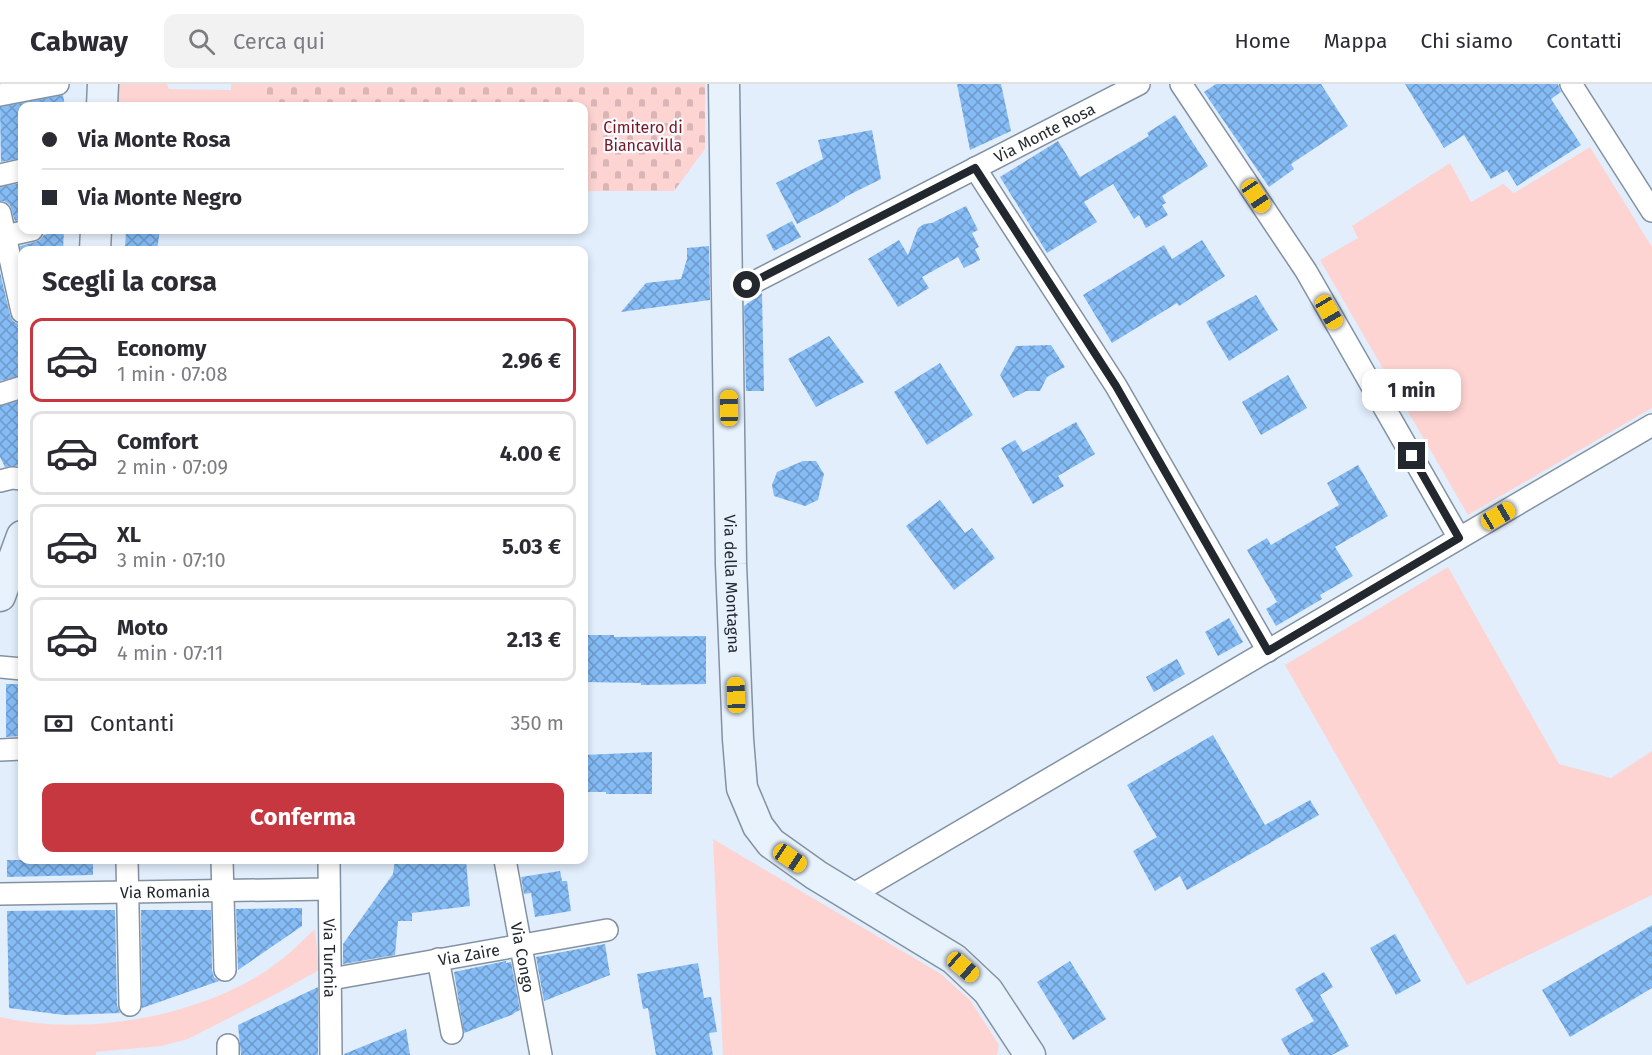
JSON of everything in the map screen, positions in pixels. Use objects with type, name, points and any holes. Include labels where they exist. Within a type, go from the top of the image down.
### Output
[{"type":"street","points":[[0,95],[58,84]]},
{"type":"street","points":[[102,102],[103,84]]},
{"type":"street","name":"Via della Montagna","points":[[724,84],[731,564],[742,788],[758,826],[771,843],[807,870],[954,959],[988,992],[1030,1055]]},
{"type":"street","name":"Via Monte Rosa","points":[[727,296],[1139,84]]},
{"type":"street","points":[[1181,84],[1306,271],[1459,538]]},
{"type":"street","points":[[1572,84],[1652,211]]},
{"type":"street","points":[[975,168],[1116,386],[1268,651]]},
{"type":"street","points":[[0,175],[18,171]]},
{"type":"street","points":[[0,213],[16,299]]},
{"type":"street","points":[[3,236],[18,233]]},
{"type":"street","points":[[0,394],[18,388]]},
{"type":"street","points":[[850,896],[1652,425]]},
{"type":"street","points":[[0,481],[18,479]]},
{"type":"street","points":[[0,596],[18,556]]},
{"type":"street","points":[[0,667],[18,669]]},
{"type":"street","points":[[0,750],[18,749]]},
{"type":"street","points":[[127,864],[130,1005]]},
{"type":"street","points":[[222,864],[225,970]]},
{"type":"street","name":"Via Turchia","points":[[329,864],[331,1055]]},
{"type":"street","name":"Via Congo","points":[[506,864],[541,1055]]},
{"type":"street","name":"Via Romania","points":[[0,894],[329,889]]},
{"type":"street","name":"Via Zaire","points":[[331,979],[607,930]]},
{"type":"street","points":[[438,959],[452,1034]]},
{"type":"green space","points":[[118,84],[167,84],[169,89],[231,90],[231,84],[266,84],[266,102],[118,102]]},
{"type":"green space","name":"Cimitero di Biancavilla","points":[[266,84],[705,84],[705,149],[674,191],[588,191],[588,102],[266,102]]},
{"type":"green space","points":[[1590,147],[1652,247],[1652,408],[1468,515],[1320,260],[1358,238],[1352,226],[1450,163],[1471,202],[1503,184],[1514,193]]},
{"type":"green space","points":[[1448,567],[1559,764],[1611,778],[1652,751],[1652,895],[1467,985],[1285,665]]},
{"type":"green space","points":[[713,839],[941,974],[970,1000],[999,1045],[997,1055],[723,1055]]},
{"type":"green space","points":[[315,929],[319,970],[188,1039],[161,1046],[96,1052],[96,1055],[0,1055],[0,1017],[65,1025],[132,1020],[166,1013],[229,991],[258,976],[281,960]]},
{"type":"building","points":[[957,84],[1001,84],[1011,131],[970,150]]},
{"type":"building","points":[[1216,84],[1321,84],[1348,126],[1291,164],[1294,169],[1269,187],[1204,92]]},
{"type":"building","points":[[1405,84],[1558,84],[1561,92],[1551,99],[1581,145],[1517,186],[1507,170],[1491,179],[1464,135],[1444,148]]},
{"type":"building","points":[[63,95],[64,102],[26,102]]},
{"type":"building","points":[[18,104],[18,159],[1,162],[0,107]]},
{"type":"building","points":[[1175,115],[1208,166],[1162,196],[1166,203],[1162,205],[1168,215],[1146,228],[1139,215],[1134,219],[1113,184],[1084,202],[1097,222],[1047,253],[1000,177],[1058,141],[1080,177],[1149,136],[1147,133]]},
{"type":"building","points":[[872,130],[881,179],[797,224],[776,183],[823,159],[818,140]]},
{"type":"building","points":[[18,184],[18,220],[15,221],[10,205],[0,201],[0,187]]},
{"type":"building","points":[[966,206],[978,230],[972,233],[979,247],[975,249],[980,260],[964,268],[958,257],[922,277],[929,288],[898,307],[868,259],[899,240],[908,255],[918,228]]},
{"type":"building","points":[[792,221],[801,237],[774,251],[766,235]]},
{"type":"building","points":[[64,234],[63,246],[20,246],[40,240],[44,235]]},
{"type":"building","points":[[126,234],[159,234],[158,246],[125,246]]},
{"type":"building","points":[[1202,240],[1225,276],[1179,306],[1177,303],[1112,343],[1083,295],[1164,245],[1172,259]]},
{"type":"building","points":[[709,246],[710,300],[621,312],[646,283],[681,279],[687,259],[687,248]]},
{"type":"building","points":[[0,272],[10,315],[18,324],[18,376],[0,381]]},
{"type":"building","points":[[762,293],[764,391],[746,391],[744,306]]},
{"type":"building","points":[[1256,295],[1278,330],[1229,361],[1206,322]]},
{"type":"building","points":[[829,336],[864,382],[816,407],[788,359]]},
{"type":"building","points":[[1051,345],[1065,367],[1047,377],[1040,391],[1026,391],[1013,398],[1000,375],[1016,346]]},
{"type":"building","points":[[940,363],[973,415],[927,445],[894,392]]},
{"type":"building","points":[[1288,375],[1307,408],[1261,435],[1242,402]]},
{"type":"building","points":[[18,401],[18,465],[5,467],[0,457],[0,406]]},
{"type":"building","points":[[1076,422],[1095,454],[1058,476],[1064,486],[1033,504],[1001,448],[1015,440],[1023,452]]},
{"type":"building","points":[[803,461],[816,461],[824,474],[818,500],[805,506],[774,496],[772,485],[777,472]]},
{"type":"building","points":[[1358,465],[1388,516],[1335,547],[1353,576],[1320,595],[1322,599],[1276,626],[1266,609],[1277,602],[1247,550],[1267,538],[1271,545],[1339,505],[1327,483]]},
{"type":"building","points":[[940,500],[965,533],[972,528],[995,558],[954,590],[906,526]]},
{"type":"building","points":[[1229,618],[1243,642],[1218,656],[1205,632]]},
{"type":"building","points":[[588,635],[706,636],[706,684],[641,685],[641,683],[588,682]]},
{"type":"building","points":[[1177,659],[1185,674],[1154,692],[1146,677]]},
{"type":"building","points":[[6,684],[18,684],[18,736],[6,737]]},
{"type":"building","points":[[1213,735],[1265,825],[1310,800],[1319,815],[1187,890],[1180,876],[1155,891],[1133,851],[1157,837],[1127,785]]},
{"type":"building","points":[[652,752],[652,794],[588,792],[588,755]]},
{"type":"building","points":[[7,860],[18,860],[18,864],[93,864],[93,875],[7,877]]},
{"type":"building","points":[[394,864],[466,864],[470,906],[412,913],[412,921],[398,921],[395,955],[343,964],[343,944],[393,874]]},
{"type":"building","points":[[560,871],[562,881],[567,881],[571,911],[535,917],[531,893],[524,894],[521,877]]},
{"type":"building","points":[[302,908],[302,926],[238,970],[236,909]]},
{"type":"building","points":[[115,910],[117,1005],[120,1013],[64,1015],[9,1008],[7,911]]},
{"type":"building","points":[[141,910],[211,910],[212,970],[214,977],[219,981],[142,1008]]},
{"type":"building","points":[[1652,925],[1652,988],[1570,1037],[1542,990]]},
{"type":"building","points":[[1395,934],[1421,981],[1396,995],[1370,948]]},
{"type":"building","points":[[605,944],[610,975],[544,1001],[536,957]]},
{"type":"building","points":[[506,961],[506,963],[511,962],[520,1010],[464,1033],[454,972]]},
{"type":"building","points":[[1070,961],[1106,1019],[1073,1040],[1037,982]]},
{"type":"building","points":[[698,963],[704,998],[711,997],[717,1032],[709,1033],[713,1055],[656,1055],[648,1008],[643,1009],[637,974]]},
{"type":"building","points":[[1324,972],[1333,987],[1320,995],[1349,1046],[1332,1055],[1290,1055],[1281,1039],[1314,1021],[1295,989]]},
{"type":"building","points":[[318,987],[318,1055],[241,1055],[238,1025]]},
{"type":"building","points":[[406,1029],[410,1055],[344,1055],[344,1054]]},
{"type":"route","points":[[747,285],[975,168],[1116,386],[1268,651],[1459,538],[1412,456]]}]
